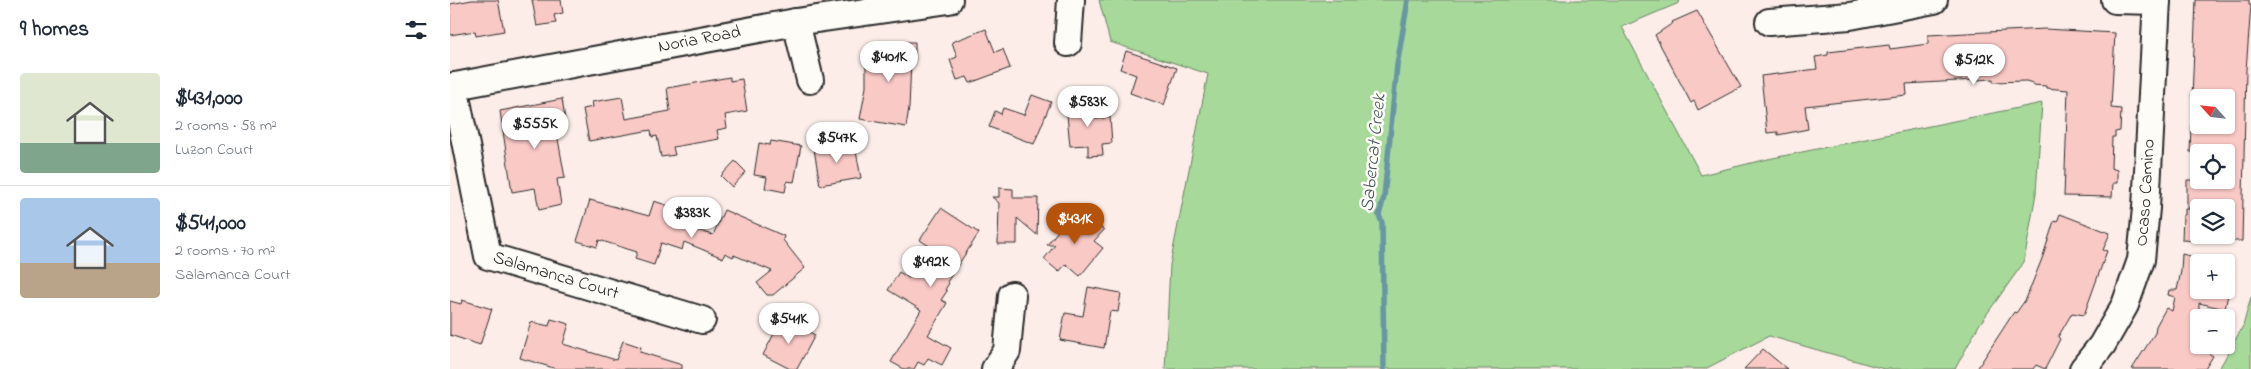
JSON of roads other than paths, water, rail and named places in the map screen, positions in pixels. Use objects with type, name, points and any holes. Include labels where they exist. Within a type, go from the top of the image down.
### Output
[{"type":"street","name":"Noria Road","points":[[452,87],[796,22],[949,0]]},
{"type":"street","points":[[1068,43],[1071,0]]},
{"type":"street","points":[[1769,22],[1850,16],[1934,0]]},
{"type":"street","points":[[2115,0],[2157,0]]},
{"type":"street","name":"Ocaso Camino","points":[[2083,369],[2102,345],[2125,305],[2141,260],[2146,208],[2157,0]]},
{"type":"street","points":[[796,22],[810,80]]},
{"type":"street","name":"Salamanca Court","points":[[452,87],[488,256],[702,320]]},
{"type":"street","points":[[994,369],[1007,351],[1012,295]]},
{"type":"waterway","name":"Sabercat Creek","points":[[1384,369],[1382,223],[1379,215],[1384,197],[1397,65],[1408,0]]}]
